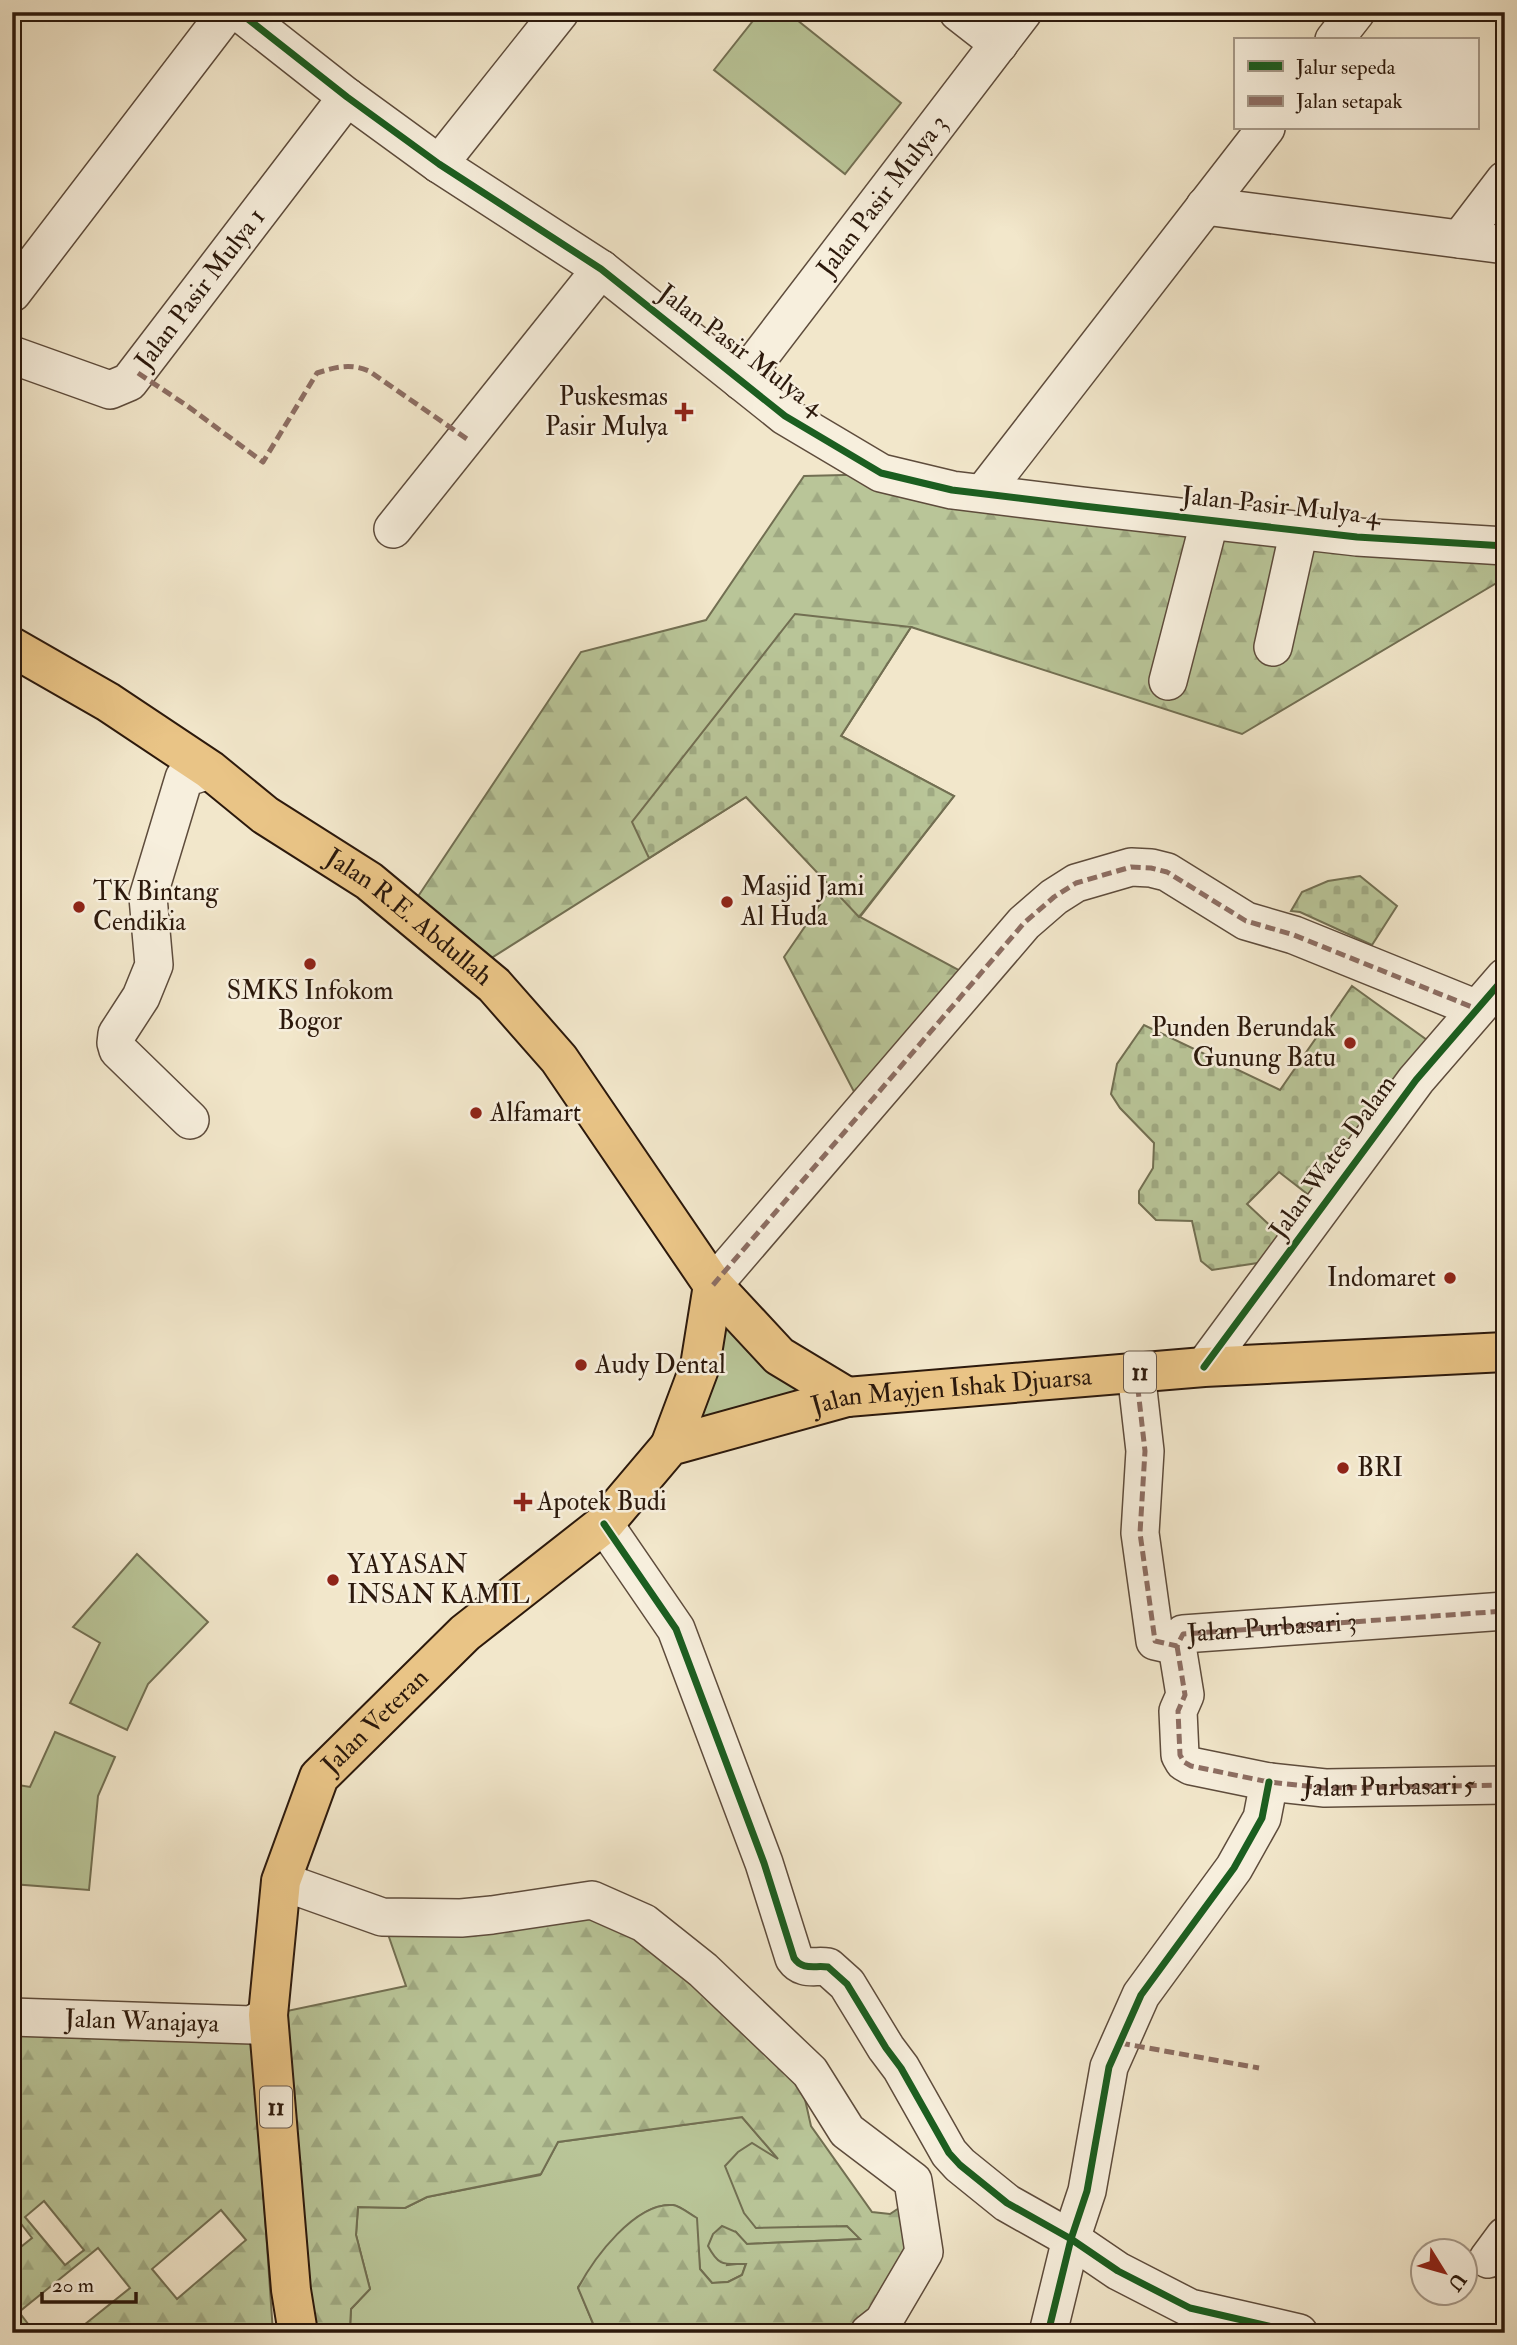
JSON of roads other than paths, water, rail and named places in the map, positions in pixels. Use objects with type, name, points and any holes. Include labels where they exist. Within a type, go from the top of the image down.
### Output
[{"type":"main road","name":"Jalan R.E. Abdullah","points":[[14,652],[108,702],[210,770],[265,815],[369,881],[494,985],[558,1059],[713,1285],[779,1356],[847,1397]]},
{"type":"main road","points":[[670,1446],[700,1366],[713,1285]]},
{"type":"main road","name":"Jalan Mayjen Ishak Djuarsa","points":[[670,1446],[847,1397],[1204,1367],[1505,1352]]},
{"type":"main road","name":"Jalan Veteran","points":[[298,2333],[291,2284],[268,2015],[281,1881],[319,1777],[465,1633],[604,1524],[670,1446]]},
{"type":"street","points":[[12,293],[227,12]]},
{"type":"street","name":"Jalan Pasir Mulya 4","points":[[239,12],[347,97],[439,164],[601,269],[785,416],[881,474],[952,489],[1083,506],[1357,537],[1505,546]]},
{"type":"street","points":[[439,164],[560,12]]},
{"type":"street","points":[[958,12],[999,44]]},
{"type":"street","name":"Jalan Pasir Mulya 3","points":[[741,381],[1023,12]]},
{"type":"street","points":[[1336,38],[1356,12]]},
{"type":"street","name":"Jalan Pasir Mulya 1","points":[[12,355],[110,390],[129,382],[347,97]]},
{"type":"street","points":[[984,492],[1264,130]]},
{"type":"street","points":[[1460,239],[1505,180]]},
{"type":"street","points":[[1205,206],[1505,245]]},
{"type":"street","points":[[393,529],[601,269]]},
{"type":"street","points":[[1168,681],[1210,519]]},
{"type":"street","points":[[1273,647],[1300,530]]},
{"type":"street","points":[[190,1120],[118,1050],[116,1043],[117,1034],[141,997],[154,965],[148,897],[184,778],[210,770]]},
{"type":"street","points":[[713,1285],[1024,923],[1054,897],[1076,883],[1130,867],[1167,872],[1246,921],[1294,935],[1477,1009]]},
{"type":"street","name":"Jalan Wates Dalam","points":[[1204,1367],[1416,1080],[1505,977]]},
{"type":"street","name":"Jalan Purbasari 3","points":[[1136,1372],[1145,1451],[1140,1532],[1155,1641],[1177,1646],[1183,1633],[1505,1611]]},
{"type":"street","points":[[604,1524],[676,1629],[764,1863],[794,1958],[798,1964],[805,1967],[828,1967],[847,1984],[901,2068],[949,2153],[1007,2203],[1071,2239],[1118,2271],[1190,2308],[1299,2333]]},
{"type":"street","name":"Jalan Purbasari 5","points":[[1177,1646],[1185,1695],[1178,1710],[1180,1755],[1184,1762],[1192,1766],[1269,1782],[1325,1788],[1505,1785]]},
{"type":"street","points":[[1048,2333],[1071,2239],[1087,2191],[1109,2067],[1128,2020],[1151,1980],[1234,1868],[1262,1818],[1269,1782]]},
{"type":"street","points":[[281,1881],[382,1917],[473,1917],[592,1900],[644,1923],[703,1970],[810,2073],[847,2132],[913,2181],[925,2252],[883,2322],[869,2333]]},
{"type":"street","name":"Jalan Wanajaya","points":[[12,2017],[252,2025],[268,2015]]},
{"type":"place","name":"Puskesmas Pasir Mulya","points":[[684,412]]},
{"type":"place","name":"Masjid Jami Al Huda","points":[[727,902]]},
{"type":"place","name":"TK Bintang Cendikia","points":[[79,907]]},
{"type":"place","name":"SMKS Infokom Bogor","points":[[310,964]]},
{"type":"place","name":"Punden Berundak Gunung Batu","points":[[1350,1043]]},
{"type":"place","name":"Alfamart","points":[[476,1113]]},
{"type":"place","name":"Indomaret","points":[[1450,1278]]},
{"type":"place","name":"Audy Dental","points":[[581,1365]]},
{"type":"place","name":"BRI","points":[[1343,1468]]},
{"type":"place","name":"Apotek Budi","points":[[523,1502]]},
{"type":"place","name":"YAYASAN INSAN KAMIL","points":[[333,1580]]}]
